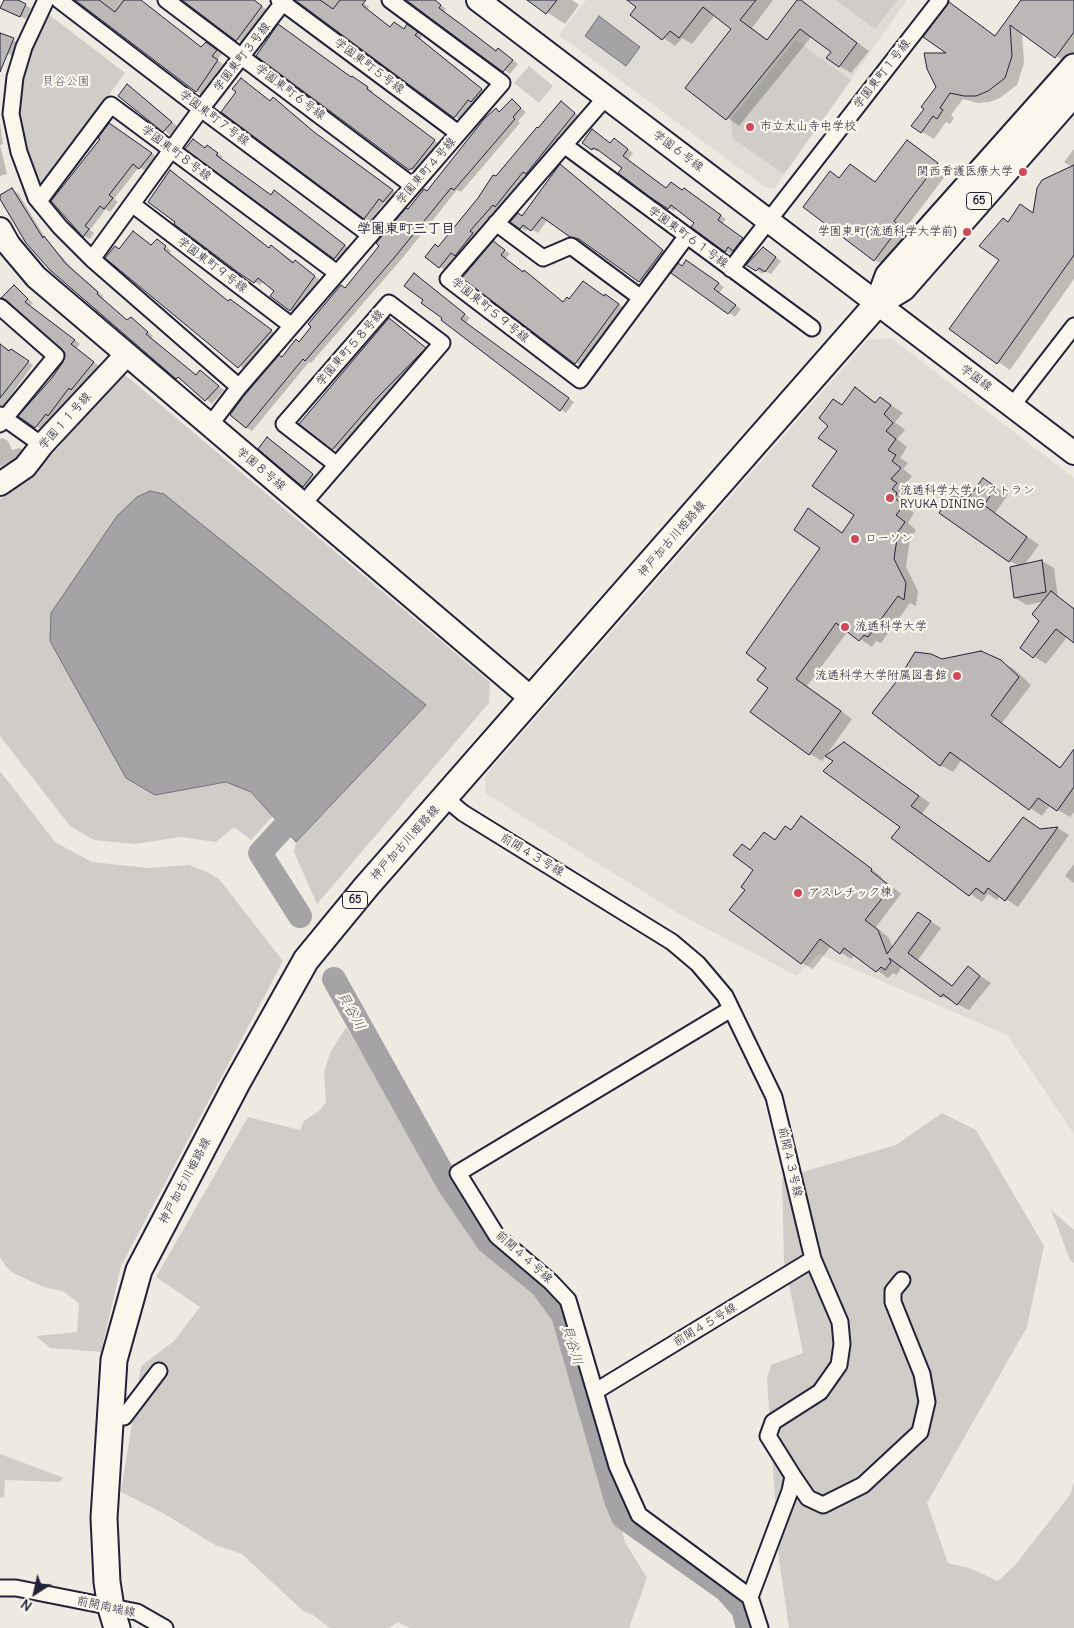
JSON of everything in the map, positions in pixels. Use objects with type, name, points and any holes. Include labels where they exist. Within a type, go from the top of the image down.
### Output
[{"type":"main road","name":"神戸加古川姫路線","points":[[878,303],[888,276],[1074,67]]},
{"type":"main road","name":"神戸加古川姫路線","points":[[114,1618],[104,1518],[114,1360],[139,1270],[237,1083],[306,960],[366,887],[878,303],[903,288],[1074,93]]},
{"type":"street","points":[[46,0],[24,47],[15,77],[11,114],[19,152],[39,201],[60,227],[92,259],[239,386]]},
{"type":"street","name":"学園東町７号線","points":[[59,0],[201,109],[370,234]]},
{"type":"street","name":"学園東町６号線","points":[[166,0],[413,186]]},
{"type":"street","name":"学園東町４号線","points":[[210,425],[239,386],[502,83],[390,0]]},
{"type":"street","name":"学園６号線","points":[[478,0],[878,303]]},
{"type":"street","name":"学園東町１号線","points":[[731,269],[940,0]]},
{"type":"street","name":"学園東町３号線","points":[[92,259],[201,109],[283,1]]},
{"type":"street","name":"学園東町５号線","points":[[283,1],[458,133]]},
{"type":"street","name":"学園東町５９号線","points":[[606,97],[448,279],[580,380],[686,237]]},
{"type":"street","name":"学園東町８号線","points":[[39,201],[111,105],[337,273]]},
{"type":"street","name":"学園東町６１号線","points":[[564,145],[731,269],[794,322],[812,328]]},
{"type":"street","name":"学園東町９号線","points":[[132,204],[292,326]]},
{"type":"street","points":[[496,223],[543,258],[571,246],[641,298]]},
{"type":"street","name":"学園８号線","points":[[0,229],[9,245],[36,277],[532,699]]},
{"type":"street","name":"学園東町５８号線","points":[[303,504],[337,465],[442,343],[389,303],[284,424],[337,465]]},
{"type":"street","name":"学園線","points":[[878,303],[1074,453]]},
{"type":"street","points":[[0,308],[56,356],[2,419],[42,445]]},
{"type":"street","points":[[1012,406],[1074,326]]},
{"type":"street","name":"学園１１号線","points":[[0,484],[25,467],[42,445],[127,354]]},
{"type":"street","name":"前開４３号線","points":[[445,798],[463,813],[672,942],[698,964],[725,996],[774,1097],[813,1259],[840,1322],[842,1344],[838,1365],[820,1392],[773,1422],[768,1436],[808,1498],[823,1505],[863,1485],[920,1432],[927,1402],[922,1374],[893,1302],[893,1291],[902,1280]]},
{"type":"street","name":"前開４４号線","points":[[731,1009],[458,1173],[497,1236],[551,1282],[568,1300],[617,1466],[639,1516],[750,1596]]},
{"type":"street","name":"前開４５号線","points":[[596,1391],[813,1259]]},
{"type":"street","points":[[110,1416],[124,1417],[159,1371]]},
{"type":"street","points":[[760,1628],[750,1596],[790,1491],[793,1476]]},
{"type":"street","name":"前開南端線","points":[[0,1588],[16,1588],[114,1618],[136,1612],[164,1628]]},
{"type":"shaded area","name":"市立太山寺中学校","points":[[586,0],[907,0],[774,189],[766,188],[559,35]]},
{"type":"shaded area","points":[[599,16],[640,47],[626,66],[585,36]]},
{"type":"shaded area","name":"流通科学大学","points":[[891,338],[1074,478],[1074,1134],[1007,1035],[819,954],[797,976],[679,914],[485,793],[485,776],[868,340]]},
{"type":"shaded area","points":[[150,491],[164,494],[426,705],[296,842],[251,792],[226,782],[155,795],[126,778],[50,641],[51,613],[117,516],[137,497]]},
{"type":"green space","points":[[836,0],[898,0],[875,29]]},
{"type":"green space","name":"貝谷公園","points":[[47,13],[125,73],[41,187],[32,166],[19,110],[24,75],[32,47]]},
{"type":"green space","points":[[796,40],[851,80],[784,174],[733,139],[731,119]]},
{"type":"green space","points":[[529,66],[553,86],[539,103],[514,83]]},
{"type":"green space","points":[[124,374],[490,682],[489,703],[317,904],[294,852],[296,842],[426,705],[117,516],[51,613],[50,641],[155,795],[226,782],[251,792],[273,816],[251,840],[234,827],[216,842],[181,837],[135,844],[94,840],[70,826],[0,736],[0,499],[27,482]]},
{"type":"green space","points":[[0,771],[55,842],[92,862],[147,868],[189,865],[219,879],[283,961],[121,1266],[101,1352],[50,1348],[36,1336],[77,1332],[79,1303],[62,1291],[44,1287],[15,1274],[6,1267],[0,1257]]},
{"type":"green space","points":[[346,1027],[477,1245],[540,1292],[560,1324],[625,1542],[647,1578],[629,1628],[410,1628],[398,1622],[389,1628],[330,1628],[313,1615],[303,1611],[242,1554],[215,1545],[163,1513],[121,1492],[141,1366],[174,1341],[200,1307],[156,1277],[248,1117],[300,1130],[304,1121],[320,1110],[326,1102],[324,1072],[330,1053]]},
{"type":"green space","points":[[942,1113],[976,1130],[1044,1246],[1027,1327],[927,1503],[948,1563],[972,1569],[998,1581],[1015,1565],[1070,1495],[1074,1482],[1074,1628],[789,1628],[779,1559],[767,1379],[771,1365],[803,1353],[784,1261],[782,1178],[896,1145]]},
{"type":"green space","points":[[1051,1210],[1074,1230],[1074,1263],[1070,1260]]},
{"type":"green space","points":[[0,1454],[64,1478],[59,1482],[5,1480],[4,1498],[0,1497]]},
{"type":"building","points":[[4,0],[18,0],[26,4],[20,17],[0,8]]},
{"type":"building","points":[[75,0],[99,0],[115,12],[124,0],[141,0],[201,47],[206,42],[217,50],[212,56],[218,60],[196,92]]},
{"type":"building","points":[[182,0],[254,0],[262,6],[236,41]]},
{"type":"building","points":[[295,0],[320,0],[333,9],[340,0],[366,0],[362,5],[390,27],[394,22],[404,29],[407,24],[418,32],[415,35],[482,89],[471,102],[468,100],[454,118]]},
{"type":"building","points":[[406,0],[435,0],[441,5],[439,8],[496,51],[498,48],[513,60],[503,72]]},
{"type":"building","points":[[527,0],[557,0],[546,14]]},
{"type":"building","points":[[627,0],[756,0],[740,20],[767,40],[797,0],[801,0],[857,43],[839,67],[826,58],[831,52],[800,29],[726,120],[685,88],[731,29],[703,7],[679,38],[670,31],[662,40],[630,15],[636,7]]},
{"type":"building","points":[[1021,0],[1074,0],[1074,32],[1055,58],[1010,25],[1012,56],[1005,78],[988,91],[976,96],[950,93],[940,108],[943,110],[937,119],[933,116],[921,133],[911,126],[924,109],[921,107],[936,87],[927,69],[924,53],[946,53],[923,37],[949,2],[995,36]]},
{"type":"building","points":[[278,24],[351,77],[368,87],[367,89],[435,140],[413,168],[409,170],[256,56]]},
{"type":"building","points":[[0,33],[14,38],[0,72]]},
{"type":"building","points":[[241,78],[270,101],[273,97],[314,132],[393,190],[383,202],[379,199],[364,219],[221,112],[236,92],[232,89]]},
{"type":"building","points":[[127,84],[172,122],[163,132],[118,96]]},
{"type":"building","points":[[512,99],[521,108],[513,117],[515,119],[454,190],[451,188],[394,258],[305,361],[303,359],[246,428],[230,415],[279,355],[282,357],[296,339],[299,342],[311,327],[308,324],[341,285],[345,288],[379,246],[376,243],[424,189],[427,191],[484,119],[496,108],[499,112]]},
{"type":"building","points":[[561,101],[575,113],[526,174],[523,172],[495,207],[493,205],[470,231],[473,233],[455,256],[451,253],[439,268],[425,257],[435,244],[438,247],[478,198],[493,175],[496,176]]},
{"type":"building","points":[[109,123],[152,153],[139,169],[133,164],[109,195],[113,198],[104,209],[100,206],[85,226],[89,229],[83,237],[51,201],[100,139],[98,138]]},
{"type":"building","points":[[592,129],[610,143],[614,138],[628,149],[623,156],[666,188],[671,182],[682,190],[684,188],[721,215],[718,220],[743,238],[733,251],[728,247],[725,252],[691,227],[694,223],[671,205],[668,209],[650,197],[618,173],[622,168],[598,150],[593,148],[592,150],[582,143]]},
{"type":"building","points":[[193,139],[205,148],[207,145],[218,153],[216,155],[271,195],[274,190],[345,245],[334,259],[185,149]]},
{"type":"building","points":[[907,140],[938,163],[894,221],[900,226],[874,261],[803,207],[830,171],[839,178],[850,164],[875,182]]},
{"type":"building","points":[[560,164],[663,250],[639,282],[579,239],[570,237],[542,217],[531,231],[523,225],[520,229],[510,222],[518,213],[522,216]]},
{"type":"building","points":[[1074,165],[1074,255],[997,364],[949,329],[999,260],[979,246],[1003,218],[1008,222],[1020,204],[1033,213],[1037,188],[1042,180]]},
{"type":"building","points":[[170,170],[269,248],[271,245],[293,263],[295,260],[315,276],[290,311],[270,296],[274,291],[258,278],[254,283],[239,273],[148,202]]},
{"type":"building","points":[[12,188],[43,238],[44,236],[66,264],[98,292],[97,294],[127,320],[131,317],[148,332],[146,334],[196,375],[200,370],[219,386],[205,401],[178,377],[176,379],[50,270],[26,243],[0,199],[0,195]]},
{"type":"building","points":[[133,231],[151,245],[157,239],[166,246],[164,249],[228,301],[230,299],[272,330],[238,368],[105,258],[115,246],[119,249]]},
{"type":"building","points":[[493,241],[505,250],[501,255],[523,272],[524,270],[563,302],[567,297],[569,299],[583,281],[619,304],[575,364],[462,278]]},
{"type":"building","points":[[763,247],[776,257],[765,272],[759,268],[756,271],[746,265]]},
{"type":"building","points":[[686,260],[719,283],[714,289],[736,305],[728,314],[671,273],[678,263],[682,266]]},
{"type":"building","points":[[414,273],[465,314],[461,319],[569,398],[560,411],[421,303],[423,300],[404,286]]},
{"type":"building","points":[[14,285],[28,299],[25,302],[75,340],[71,344],[94,362],[71,390],[69,388],[48,416],[46,414],[35,428],[18,416],[51,379],[63,362],[65,353],[6,300],[1,298]]},
{"type":"building","points":[[389,318],[426,348],[376,399],[332,450],[299,424]]},
{"type":"building","points":[[0,344],[29,361],[0,398]]},
{"type":"building","points":[[855,387],[875,403],[880,397],[891,405],[884,414],[893,423],[886,431],[896,439],[888,450],[896,455],[892,461],[901,468],[891,479],[897,483],[892,489],[897,493],[895,498],[903,506],[896,515],[905,522],[898,532],[894,559],[906,583],[904,600],[898,596],[868,637],[864,635],[859,641],[836,623],[796,679],[841,711],[809,755],[750,712],[768,688],[757,680],[766,668],[746,653],[820,548],[794,530],[808,508],[842,533],[854,515],[812,486],[837,451],[818,438],[828,426],[819,418],[833,399],[842,405]]},
{"type":"building","points":[[267,437],[313,474],[303,487],[258,449]]},
{"type":"building","points":[[983,478],[996,487],[984,505],[1027,537],[1009,562],[939,513],[949,497],[969,497]]},
{"type":"building","points":[[1042,560],[1046,592],[1014,598],[1010,567]]},
{"type":"building","points":[[1051,591],[1074,609],[1074,643],[1056,629],[1033,658],[1020,648],[1039,621],[1032,614]]},
{"type":"building","points":[[981,651],[1001,660],[1019,677],[991,715],[1060,768],[1074,749],[1074,787],[1057,811],[1038,798],[1029,810],[950,752],[940,766],[872,713],[900,677],[915,652],[931,654],[942,659]]},
{"type":"building","points":[[844,742],[919,796],[911,806],[989,862],[1023,817],[1040,829],[1058,827],[1005,901],[988,888],[984,894],[976,888],[969,896],[891,838],[900,827],[823,771],[833,761],[825,756]]},
{"type":"building","name":"アスレチック棟","points":[[801,816],[872,869],[871,871],[891,887],[865,920],[878,930],[887,954],[918,912],[931,921],[908,953],[952,986],[968,966],[980,976],[957,1005],[943,994],[941,997],[889,958],[891,962],[885,970],[881,967],[876,972],[844,948],[840,954],[820,939],[801,964],[729,910],[745,890],[741,887],[753,870],[733,855],[742,844],[750,850],[764,832],[775,840],[785,826],[791,830]]},
{"type":"waterway","name":"貝谷川","points":[[283,828],[260,853],[300,916]]},
{"type":"waterway","name":"貝谷川","points":[[334,979],[449,1185],[488,1242],[542,1286],[563,1315],[616,1500],[623,1517],[726,1590],[743,1609],[748,1628]]},
{"type":"place","name":"市立太山寺中学校","points":[[750,127]]},
{"type":"place","name":"関西看護医療大学","points":[[1023,172]]},
{"type":"place","name":"学園東町(流通科学大学前)","points":[[967,232]]},
{"type":"place","name":"流通科学大学 レストラン RYUKA DINING","points":[[890,498]]},
{"type":"place","name":"ローソン","points":[[855,539]]},
{"type":"place","name":"流通科学大学","points":[[845,627]]},
{"type":"place","name":"流通科学大学附属図書館","points":[[957,676]]},
{"type":"place","name":"アスレチック棟","points":[[798,893]]},
{"type":"district","name":"学園東町三丁目","points":[[406,229]]}]
